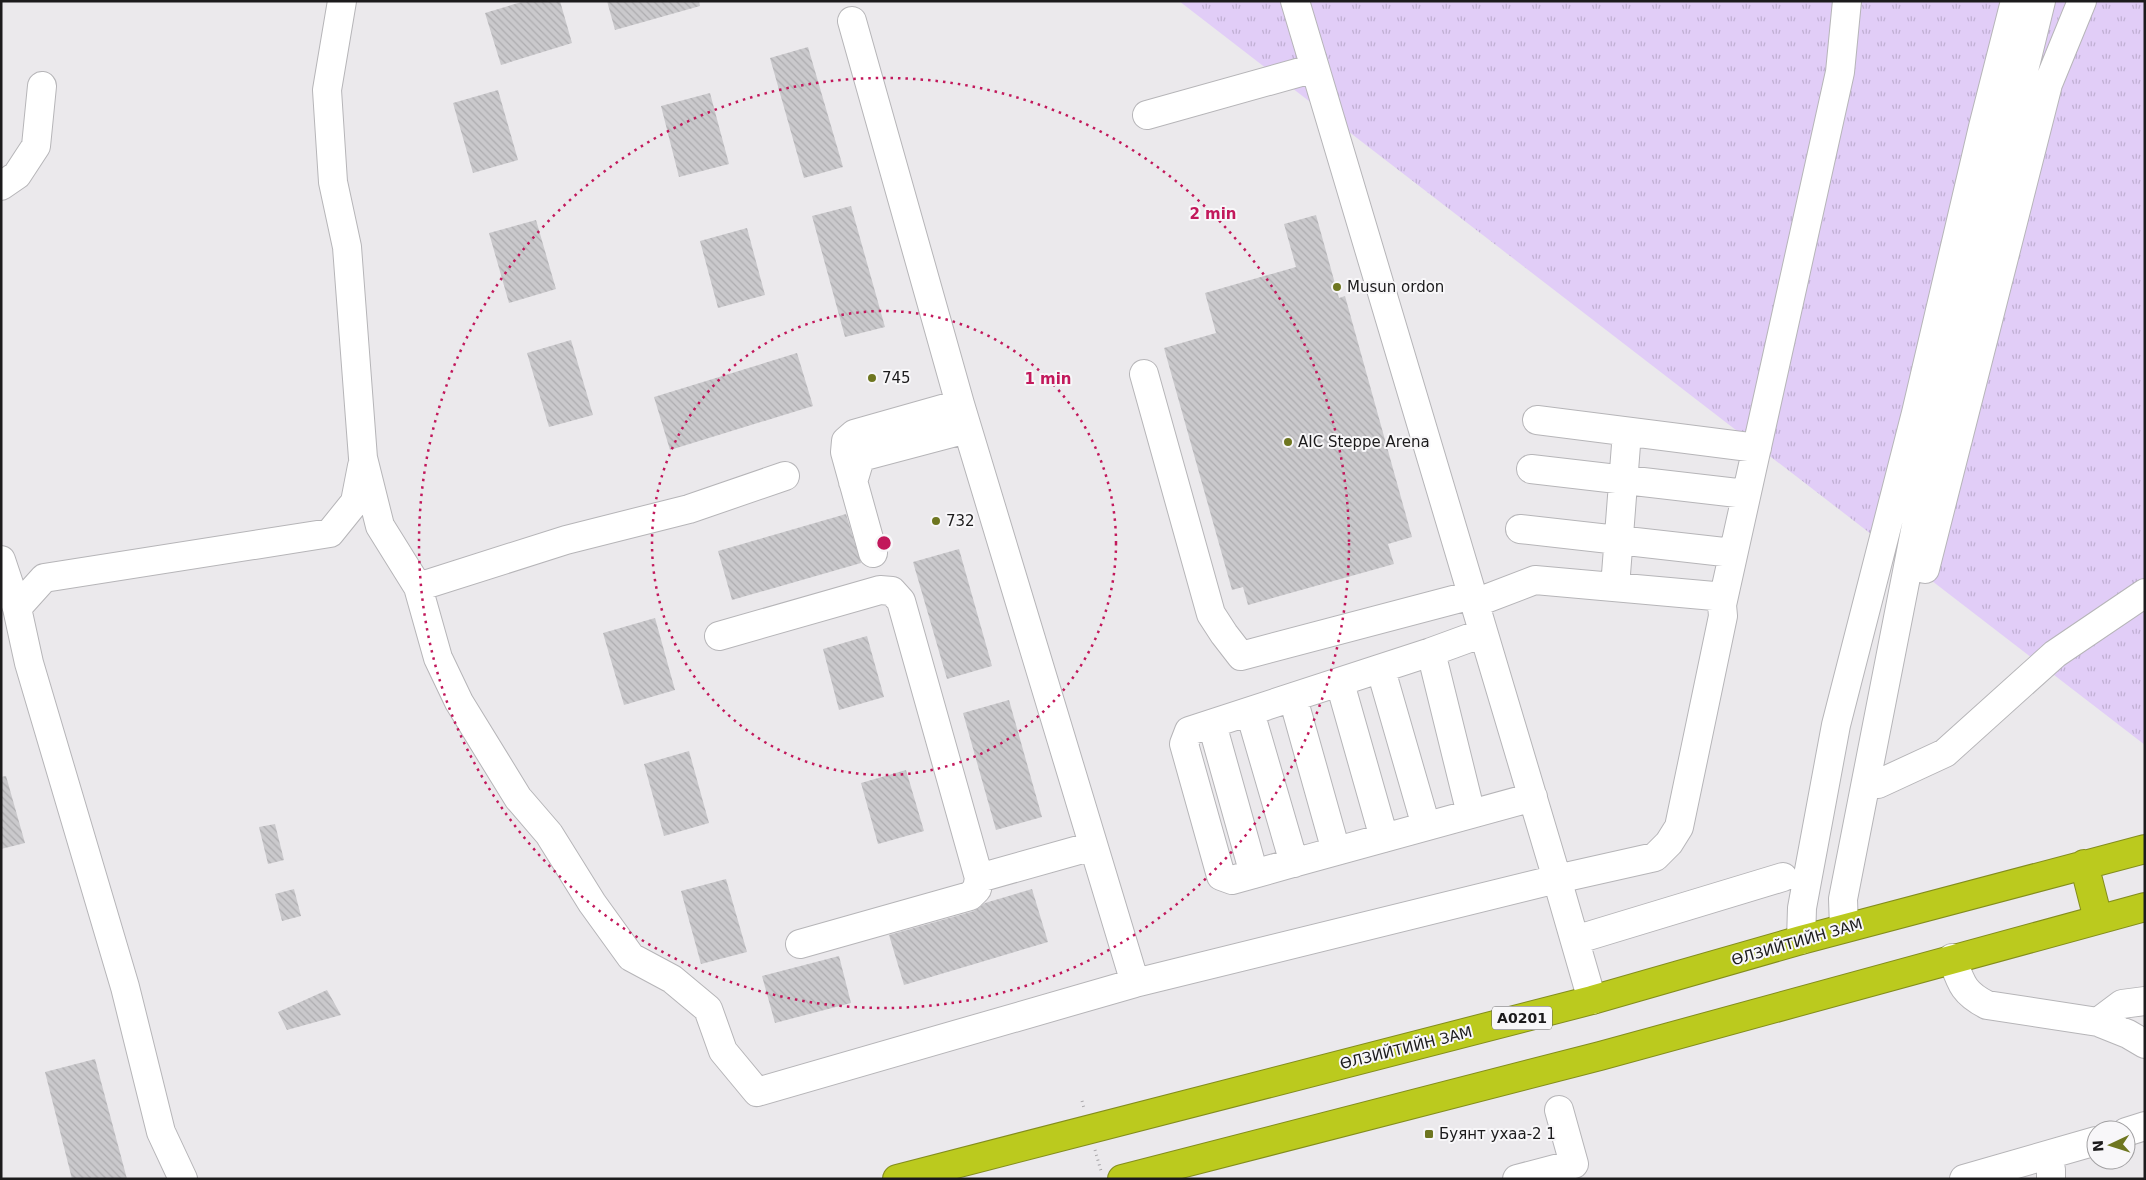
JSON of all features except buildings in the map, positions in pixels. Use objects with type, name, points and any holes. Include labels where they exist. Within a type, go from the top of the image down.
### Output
[{"type":"highway","name":"ӨЛЗИЙТИЙН ЗАМ","points":[[897,1179],[1592,1000],[1844,928],[2145,849]]},
{"type":"highway","points":[[2084,864],[2098,919]]},
{"type":"highway","points":[[1122,1179],[1600,1056],[1952,958],[2145,907]]},
{"type":"street","points":[[342,1],[327,90],[333,182],[347,248],[363,458],[380,526],[418,587],[438,658],[458,702],[518,798],[549,834],[592,904],[631,956],[672,979],[708,1009],[723,1051],[757,1092],[1135,983],[1557,879],[1655,857],[1669,843],[1679,827],[1723,616],[1722,605],[1840,72],[1847,1]]},
{"type":"street","points":[[1295,1],[1592,1000]]},
{"type":"street","points":[[1801,940],[1802,908],[1836,725],[1913,423],[1983,127],[2015,1]]},
{"type":"street","points":[[1844,928],[1842,900],[1932,444],[2041,1]]},
{"type":"street","points":[[1853,897],[1915,611],[2048,84],[2082,1]]},
{"type":"street","points":[[852,21],[964,416],[1135,983]]},
{"type":"street","points":[[1147,115],[1315,68]]},
{"type":"street","points":[[1,186],[17,175],[36,146],[42,86]]},
{"type":"street","points":[[1144,374],[1211,614],[1242,656],[1473,599],[1536,580],[1714,596],[1722,605]]},
{"type":"street","points":[[873,552],[853,482],[859,462],[865,456],[964,416]]},
{"type":"street","points":[[1537,420],[1757,448]]},
{"type":"street","points":[[1615,588],[1627,432]]},
{"type":"street","points":[[17,608],[44,578],[330,533],[354,502],[363,458]]},
{"type":"street","points":[[1531,469],[1746,494]]},
{"type":"street","points":[[418,587],[566,540],[689,509],[786,476]]},
{"type":"street","points":[[1520,529],[1733,554]]},
{"type":"street","points":[[1,560],[17,608],[29,663],[125,987],[160,1132],[183,1179]]},
{"type":"street","points":[[719,636],[880,590],[892,591],[901,601],[979,878],[977,889],[970,896],[800,944]]},
{"type":"street","points":[[1878,784],[1945,753],[2055,654],[2145,593]]},
{"type":"street","points":[[1484,633],[1381,670],[1189,731],[1184,744],[1221,876],[1232,880],[1532,797]]},
{"type":"street","points":[[1431,652],[1471,814]]},
{"type":"street","points":[[1381,670],[1426,826]]},
{"type":"street","points":[[1340,683],[1384,838]]},
{"type":"street","points":[[1293,698],[1336,851]]},
{"type":"street","points":[[1250,712],[1294,863]]},
{"type":"street","points":[[979,878],[1094,846]]},
{"type":"street","points":[[1575,940],[1783,878]]},
{"type":"street","points":[[1952,958],[1961,983],[1970,996],[1987,1005],[2098,1022],[2128,1034],[2145,1044]]},
{"type":"street","points":[[2098,1022],[2122,1004],[2145,1001]]},
{"type":"street","points":[[1517,1179],[1576,1172],[1559,1110]]},
{"type":"street","points":[[1964,1179],[2049,1167],[2086,1147]]},
{"type":"green space","points":[[1179,1],[2145,1],[2145,745]]},
{"type":"place","name":"Musun ordon","points":[[1337,287]]},
{"type":"place","name":"745","points":[[872,378]]},
{"type":"place","name":"AIC Steppe Arena","points":[[1288,442]]},
{"type":"place","name":"732","points":[[936,521]]},
{"type":"place","name":"Буянт ухаа-2 1","points":[[1429,1134]]}]
